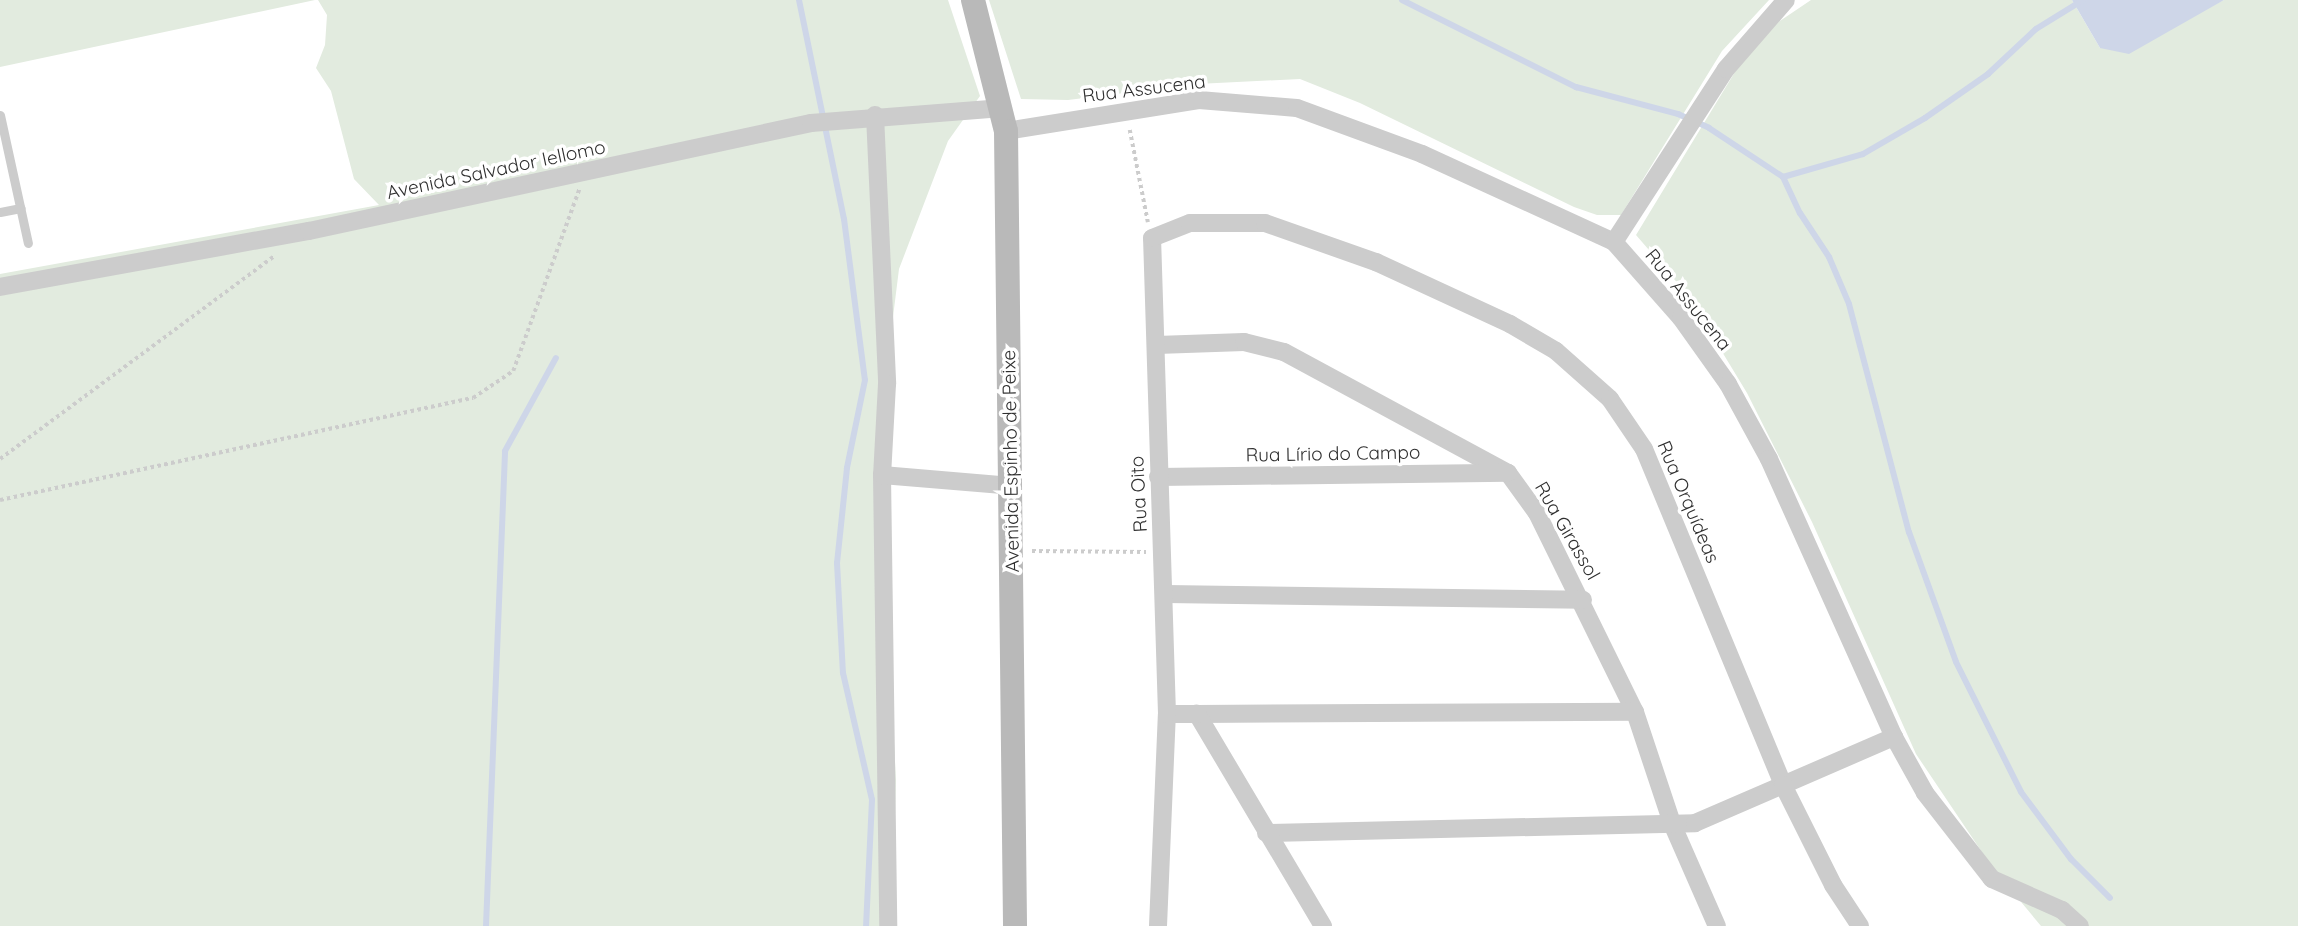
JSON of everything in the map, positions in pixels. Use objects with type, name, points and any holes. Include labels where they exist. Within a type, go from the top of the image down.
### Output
[{"type":"street","name":"Avenida Espinho de Peixe","points":[[972,0],[1004,120],[1012,486],[1015,926]]},
{"type":"street","points":[[1614,242],[1726,69],[1786,0]]},
{"type":"street","name":"Rua Assucena","points":[[1004,120],[1199,100],[1297,108],[1422,154],[1614,242],[1681,318],[1728,384],[1769,459],[1894,737],[1925,793],[1992,879],[2080,926]]},
{"type":"street","name":"Avenida Salvador Iellomo","points":[[0,286],[309,230],[835,119],[875,115],[1004,120]]},
{"type":"street","points":[[875,115],[887,384],[882,475],[888,926]]},
{"type":"street","name":"Rua Orquídeas","points":[[1152,238],[1190,223],[1265,223],[1376,262],[1510,324],[1556,351],[1610,399],[1644,449],[1783,785],[1833,884],[1860,926]]},
{"type":"street","name":"Rua Oito","points":[[1152,238],[1157,345],[1158,477],[1166,594],[1167,714],[1158,926]]},
{"type":"street","name":"Rua Girassol","points":[[1157,345],[1244,342],[1284,352],[1508,474],[1537,513],[1583,600],[1635,712],[1673,826],[1717,926]]},
{"type":"street","name":"Rua Lírio do Campo","points":[[1158,477],[1508,474]]},
{"type":"street","points":[[882,475],[1012,486]]},
{"type":"street","points":[[1166,594],[1583,600]]},
{"type":"street","points":[[1167,714],[1635,712]]},
{"type":"street","points":[[1197,714],[1323,926]]},
{"type":"street","points":[[1266,833],[1673,826],[1722,814],[1894,737]]},
{"type":"lane","points":[[2,118],[28,243]]},
{"type":"lane","points":[[0,212],[21,208]]},
{"type":"path","points":[[1125,109],[1152,238]]},
{"type":"path","points":[[0,500],[454,405],[496,385],[513,371],[585,173]]},
{"type":"path","points":[[0,459],[275,255]]},
{"type":"path","points":[[1012,551],[1163,552]]},
{"type":"shaded area","points":[[0,0],[315,0],[0,67]]},
{"type":"shaded area","points":[[318,0],[948,0],[980,96],[948,141],[899,269],[887,365],[881,496],[896,780],[892,926],[0,926],[0,274],[379,205],[354,179],[331,91],[316,68],[325,45],[327,15]]},
{"type":"shaded area","points":[[989,0],[1769,0],[1722,51],[1621,215],[1597,215],[1574,207],[1360,103],[1300,79],[1197,84],[1068,100],[1021,99]]},
{"type":"shaded area","points":[[1811,0],[2072,0],[2100,48],[2176,23],[2224,0],[2298,0],[2298,926],[2041,926],[1992,867],[1916,754],[1812,522],[1747,393],[1687,294],[1636,235],[1741,62],[1777,23]]},
{"type":"water","points":[[2072,0],[2224,0],[2129,54],[2100,48]]},
{"type":"waterway","points":[[799,0],[844,219],[865,380],[847,468],[837,563],[843,673],[872,800],[866,926]]},
{"type":"waterway","points":[[1402,0],[1576,87],[1678,114],[1709,128],[1783,177],[1800,213],[1829,257],[1849,304],[1909,532],[1956,662],[2021,792],[2071,859],[2110,898]]},
{"type":"waterway","points":[[1783,177],[1863,154],[1925,118],[1988,74],[2036,29],[2083,0]]},
{"type":"waterway","points":[[486,926],[505,451],[556,358]]}]
